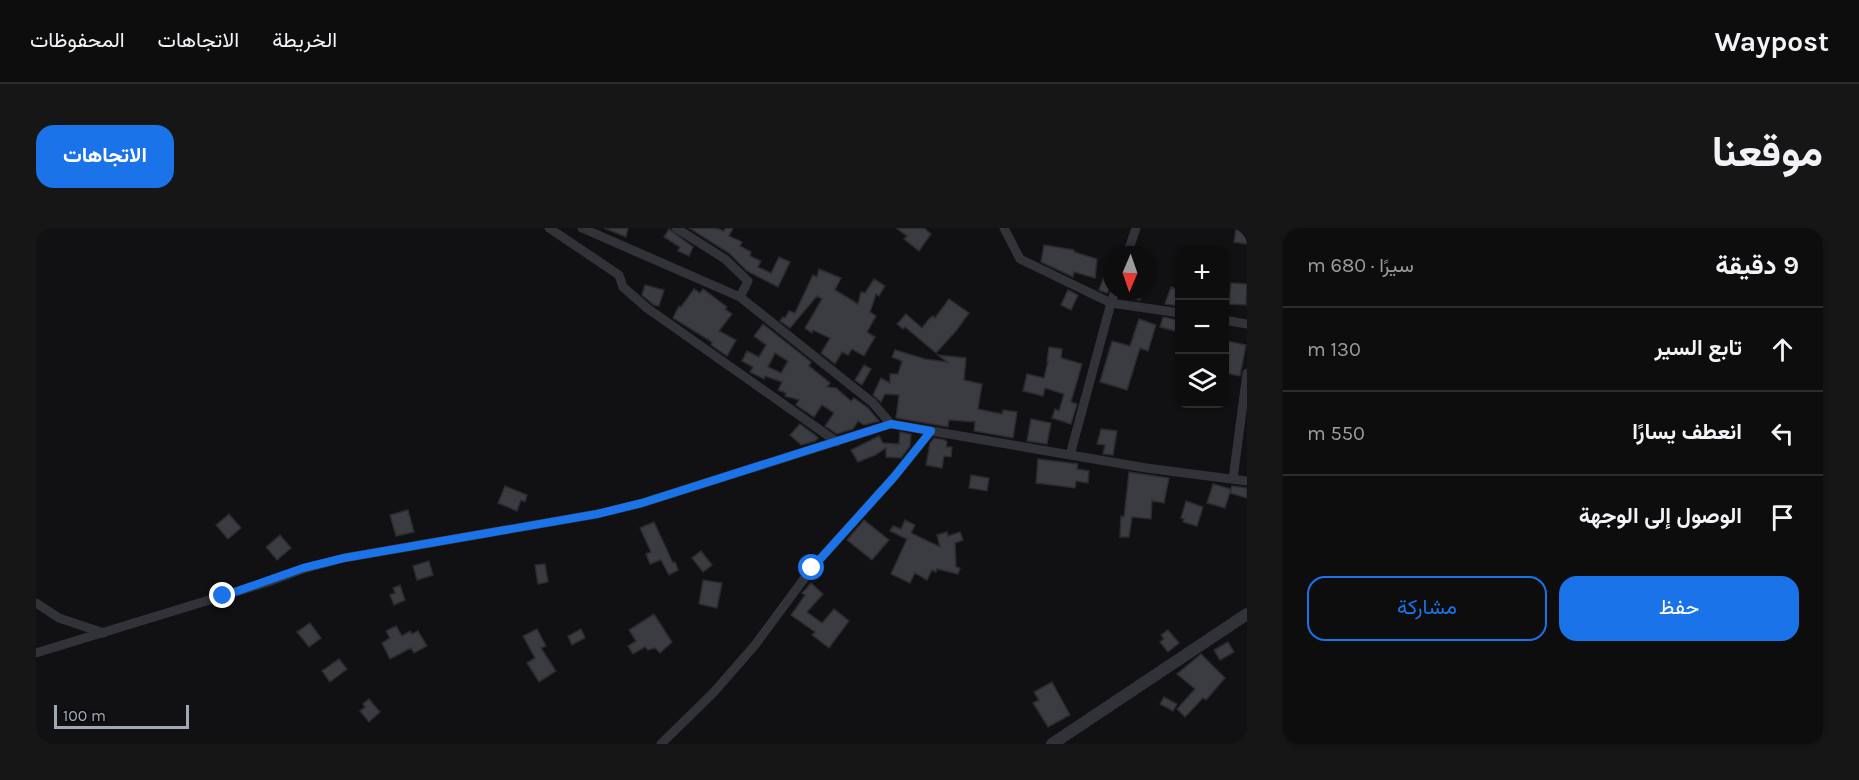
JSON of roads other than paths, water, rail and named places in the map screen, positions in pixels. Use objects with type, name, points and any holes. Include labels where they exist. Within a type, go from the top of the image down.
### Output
[{"type":"street","points":[[549,228],[619,275],[624,287],[646,308],[837,442]]},
{"type":"street","points":[[582,228],[740,297],[873,403],[891,424]]},
{"type":"street","points":[[676,228],[725,259],[748,280],[740,297]]},
{"type":"street","points":[[1004,228],[1020,259],[1111,303],[1175,312]]},
{"type":"street","points":[[1130,246],[1136,228]]},
{"type":"street","points":[[1070,455],[1112,300]]},
{"type":"street","points":[[1229,321],[1247,324]]},
{"type":"street","points":[[1233,479],[1247,373]]},
{"type":"street","points":[[36,653],[268,582],[303,568],[344,558],[597,514],[642,503],[891,424],[1070,455],[1247,481]]},
{"type":"street","points":[[661,744],[714,692],[755,645],[812,568],[894,477],[931,431]]},
{"type":"street","points":[[36,603],[59,618],[104,633]]},
{"type":"street","points":[[1052,744],[1247,614]]}]
